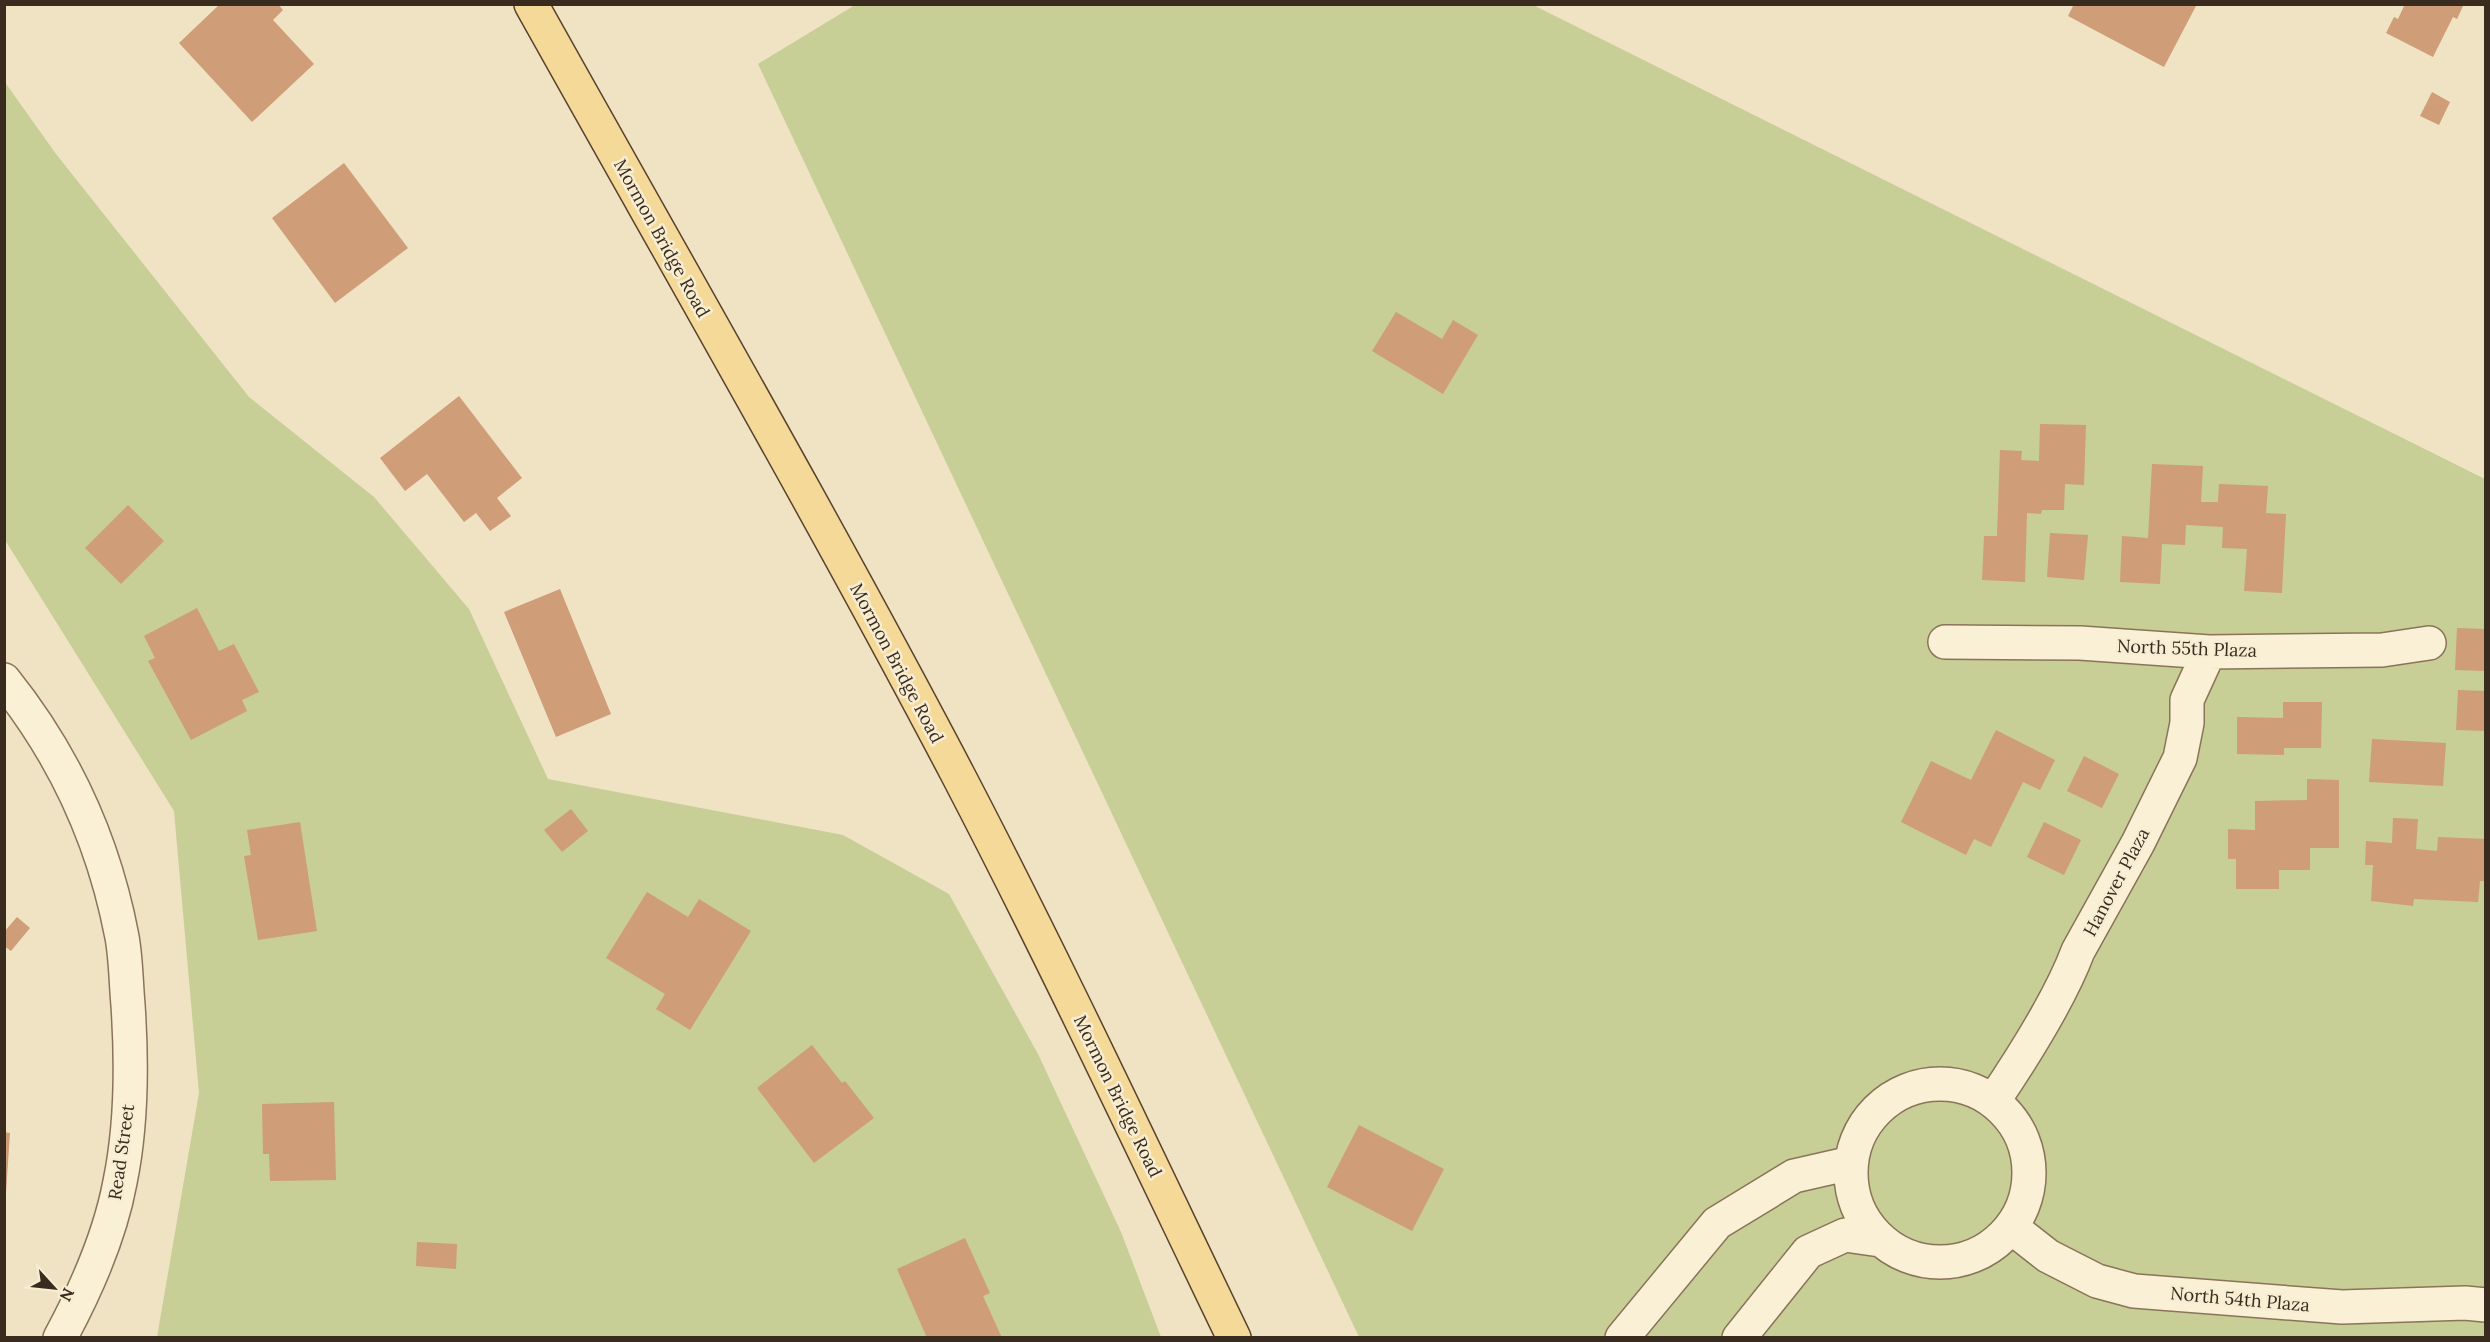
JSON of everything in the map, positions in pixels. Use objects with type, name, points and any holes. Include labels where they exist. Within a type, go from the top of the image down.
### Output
[{"type":"main road","name":"Mormon Bridge Road","points":[[531,4],[829,538],[956,772],[1048,951],[1234,1338]]},
{"type":"street","name":"North 55th Plaza","points":[[1945,642],[2080,643],[2210,652],[2382,650],[2429,644]]},
{"type":"street","name":"Hanover Plaza","points":[[1994,1100],[2014,1071],[2071,969],[2078,951],[2138,843],[2180,758],[2187,723],[2187,700],[2210,652]]},
{"type":"street","name":"Read Street","points":[[4,680],[29,711],[81,801],[105,867],[123,939],[131,1048],[129,1117],[120,1182],[107,1232],[60,1338]]},
{"type":"street","points":[[1934,1083],[1965,1086],[1994,1100],[2015,1122],[2028,1151],[2029,1182],[2023,1210],[2007,1233],[1985,1251],[1959,1261],[1930,1263],[1904,1256],[1880,1240],[1862,1218],[1852,1191],[1851,1163],[1859,1133],[1878,1108],[1904,1090],[1934,1083]]},
{"type":"street","points":[[1622,1338],[1716,1224],[1794,1176],[1851,1163]]},
{"type":"street","name":"North 54th Plaza","points":[[2011,1227],[2048,1256],[2097,1281],[2134,1291],[2342,1308],[2465,1302],[2486,1305]]},
{"type":"street","points":[[1739,1338],[1808,1252],[1845,1235],[1880,1240]]},
{"type":"green space","points":[[855,5],[1533,5],[2485,479],[2485,1337],[1359,1337],[758,64]]},
{"type":"green space","points":[[4,81],[56,154],[249,397],[374,497],[469,609],[548,779],[843,835],[949,894],[1038,1054],[1121,1232],[1161,1337],[157,1337],[199,1093],[174,811],[5,540]]},
{"type":"building","points":[[220,4],[278,4],[283,10],[273,20],[314,64],[252,122],[179,43]]},
{"type":"building","points":[[2074,4],[2197,4],[2164,67],[2068,16]]},
{"type":"building","points":[[2405,4],[2464,4],[2457,19],[2453,17],[2433,57],[2386,33],[2394,17],[2398,19]]},
{"type":"building","points":[[2432,92],[2450,102],[2439,125],[2420,116]]},
{"type":"building","points":[[344,163],[408,248],[335,303],[272,218]]},
{"type":"building","points":[[1396,312],[1442,339],[1453,320],[1478,335],[1443,394],[1372,351]]},
{"type":"building","points":[[459,396],[522,478],[497,498],[511,516],[490,531],[476,513],[464,522],[427,474],[405,491],[380,458]]},
{"type":"building","points":[[2040,424],[2086,425],[2084,485],[2065,484],[2064,510],[2042,510],[2041,514],[2027,513],[2025,582],[1982,580],[1984,536],[1997,536],[2000,450],[2022,451],[2021,460],[2039,461]]},
{"type":"building","points":[[2152,464],[2203,466],[2201,502],[2218,502],[2219,484],[2268,486],[2266,513],[2286,514],[2282,593],[2244,591],[2247,549],[2222,548],[2223,527],[2186,525],[2185,545],[2162,544],[2160,584],[2120,582],[2122,536],[2148,538]]},
{"type":"building","points":[[128,505],[164,541],[121,584],[85,548]]},
{"type":"building","points":[[2050,533],[2088,535],[2084,580],[2047,577]]},
{"type":"building","points":[[560,589],[611,714],[556,737],[504,612]]},
{"type":"building","points":[[197,608],[219,651],[234,644],[259,692],[242,700],[247,711],[191,740],[148,661],[155,658],[144,636]]},
{"type":"building","points":[[2457,628],[2486,629],[2486,671],[2455,670]]},
{"type":"building","points":[[2458,690],[2486,691],[2486,731],[2456,730]]},
{"type":"building","points":[[2283,702],[2322,702],[2321,748],[2284,748],[2284,755],[2237,754],[2237,717],[2283,718]]},
{"type":"building","points":[[1996,730],[2055,760],[2040,790],[2023,782],[1991,847],[1974,839],[1966,855],[1901,822],[1931,761],[1971,780]]},
{"type":"building","points":[[2372,739],[2446,743],[2443,786],[2369,782]]},
{"type":"building","points":[[2084,756],[2119,774],[2102,808],[2067,791]]},
{"type":"building","points":[[2307,779],[2339,780],[2339,848],[2310,848],[2310,870],[2279,870],[2279,889],[2236,889],[2236,859],[2228,859],[2228,829],[2255,830],[2255,801],[2307,800]]},
{"type":"building","points":[[571,809],[588,831],[562,852],[544,830]]},
{"type":"building","points":[[2393,818],[2418,819],[2416,849],[2437,851],[2438,837],[2486,839],[2486,881],[2480,881],[2478,902],[2414,899],[2413,906],[2371,901],[2373,865],[2365,865],[2366,841],[2392,843]]},
{"type":"building","points":[[300,822],[317,931],[258,940],[244,856],[251,855],[247,830]]},
{"type":"building","points":[[2044,822],[2081,840],[2064,875],[2027,857]]},
{"type":"building","points":[[647,892],[688,917],[699,899],[751,931],[690,1030],[656,1009],[665,994],[606,958]]},
{"type":"building","points":[[17,917],[30,928],[11,951],[4,946],[4,932]]},
{"type":"building","points":[[812,1045],[842,1083],[845,1081],[874,1118],[814,1163],[757,1088]]},
{"type":"building","points":[[334,1102],[336,1180],[270,1181],[269,1154],[263,1154],[262,1104]]},
{"type":"building","points":[[1359,1125],[1444,1169],[1412,1231],[1327,1187]]},
{"type":"building","points":[[4,1132],[10,1133],[6,1193],[4,1193]]},
{"type":"building","points":[[965,1238],[990,1293],[983,1296],[1002,1338],[927,1338],[897,1269]]},
{"type":"building","points":[[417,1242],[457,1244],[456,1269],[416,1266]]}]
